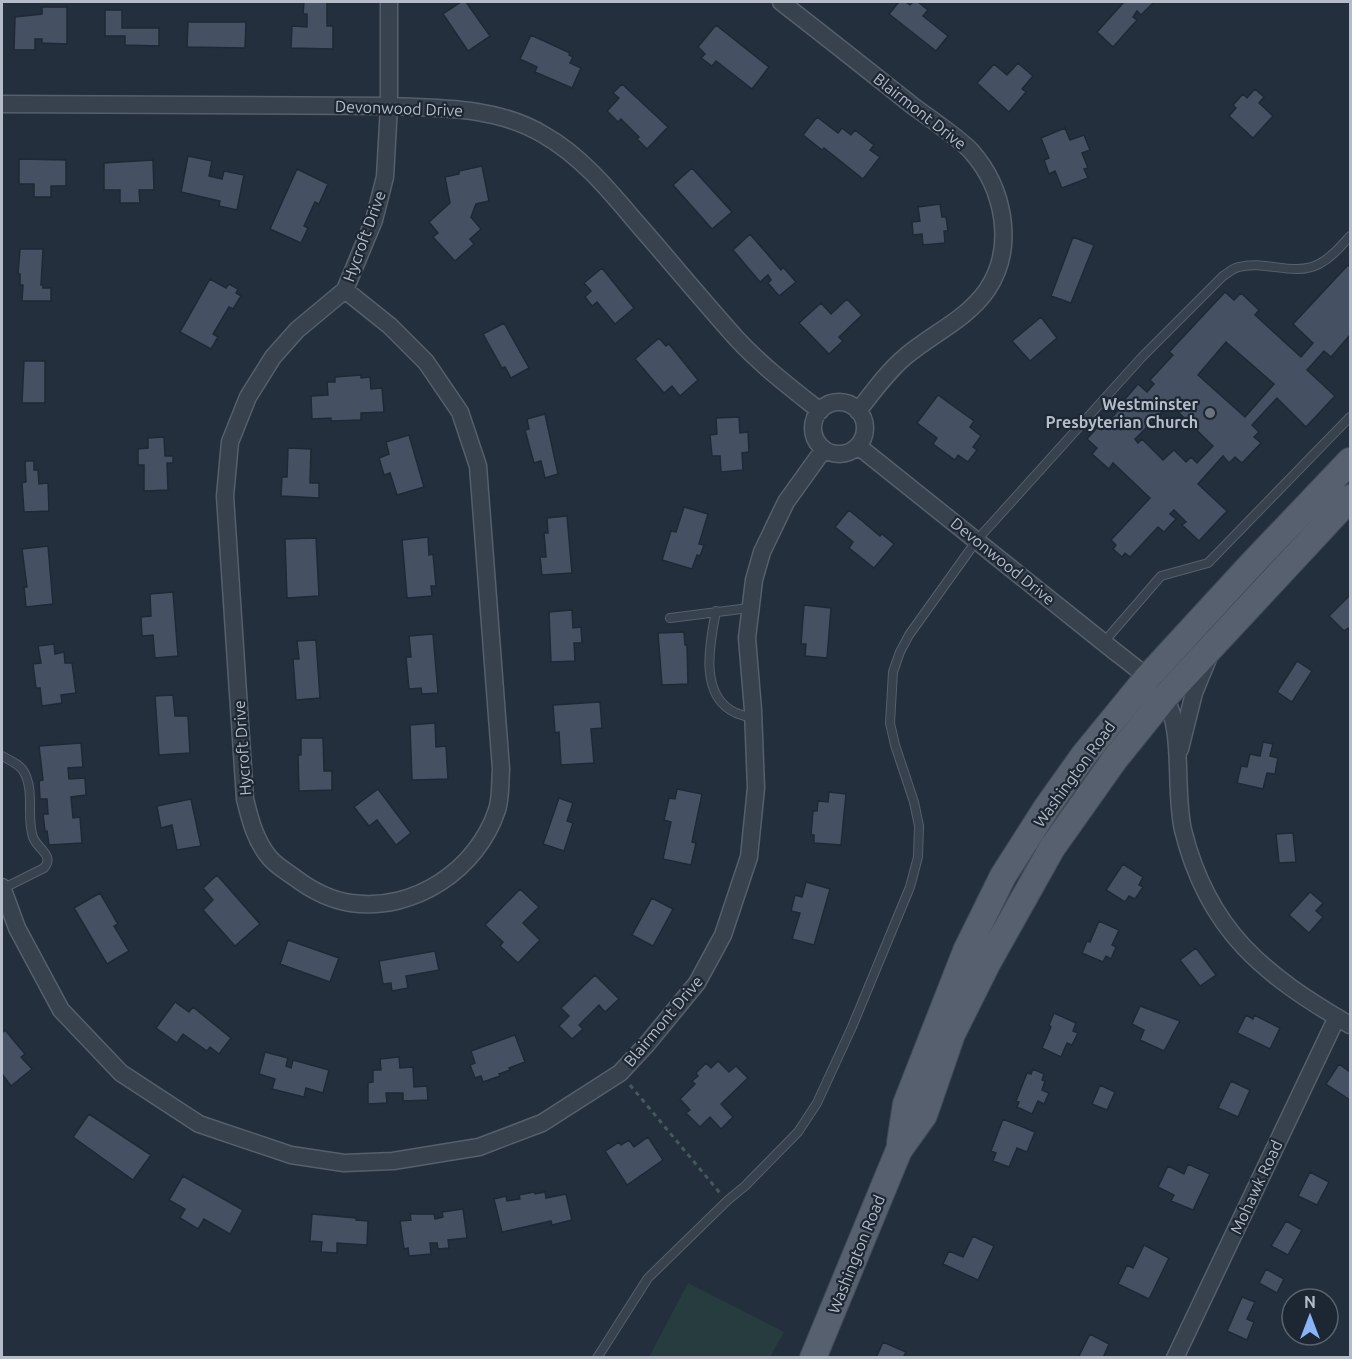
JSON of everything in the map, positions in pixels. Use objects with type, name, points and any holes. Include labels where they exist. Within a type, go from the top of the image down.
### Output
[{"type":"main road","name":"Washington Road","points":[[899,1150],[906,1104],[966,951],[1003,876],[1047,807],[1084,755],[1147,678],[1350,460]]},
{"type":"main road","name":"Washington Road","points":[[813,1358],[899,1150],[924,1115],[957,1024],[987,964],[1052,848],[1109,768],[1165,698],[1350,498]]},
{"type":"street","name":"Hycroft Drive","points":[[345,290],[390,326],[426,362],[460,412],[478,466],[501,769],[498,807],[489,829],[475,852],[453,873],[418,896],[380,904],[351,903],[326,897],[303,884],[269,859],[253,832],[245,799],[225,496],[230,442],[248,397],[273,357],[297,330],[345,290],[374,220],[385,177],[389,106],[388,2]]},
{"type":"street","name":"Blairmont Drive","points":[[780,2],[970,151],[997,191],[1003,220],[1004,242],[999,267],[987,289],[974,306],[906,356],[889,372],[858,411]]},
{"type":"street","name":"Devonwood Drive","points":[[2,104],[389,106],[453,108],[498,115],[543,134],[575,156],[618,201],[738,340],[776,376],[819,411]]},
{"type":"street","points":[[835,403],[843,403],[858,411],[864,425],[862,440],[858,446],[845,453],[830,453],[824,449],[814,435],[813,427],[819,411],[835,403]]},
{"type":"street","name":"Devonwood Drive","points":[[858,446],[1147,678],[1165,698]]},
{"type":"street","name":"Blairmont Drive","points":[[2,888],[17,928],[61,1010],[121,1073],[199,1124],[291,1155],[344,1163],[393,1161],[479,1147],[542,1124],[620,1073],[697,983],[723,935],[749,856],[756,788],[754,718],[747,638],[754,580],[773,525],[786,502],[824,449]]},
{"type":"street","points":[[1176,764],[1194,693],[1216,643]]},
{"type":"street","points":[[1165,698],[1174,729],[1179,808],[1190,852],[1208,897],[1221,918],[1249,953],[1265,968],[1284,983],[1344,1021]]},
{"type":"street","name":"Mohawk Road","points":[[1175,1358],[1344,1021]]},
{"type":"lane","points":[[597,1358],[648,1278],[798,1132],[817,1103],[852,1027],[905,898],[918,857],[920,826],[890,723],[893,672],[909,635],[977,540],[1142,357],[1223,276],[1237,267],[1255,264],[1288,269],[1317,265],[1334,254],[1350,238]]},
{"type":"lane","points":[[1103,643],[1161,576],[1208,563],[1350,417]]},
{"type":"lane","points":[[670,618],[749,608]]},
{"type":"lane","points":[[716,611],[710,643],[709,677],[719,699],[734,712],[754,718]]},
{"type":"lane","points":[[2,756],[15,763],[23,771],[29,785],[33,837],[48,856],[48,864],[44,868],[2,888]]},
{"type":"path","points":[[620,1073],[721,1194]]},
{"type":"green space","points":[[688,1283],[784,1332],[770,1357],[649,1357]]},
{"type":"building","points":[[304,2],[327,2],[327,26],[333,26],[333,49],[291,48],[292,26],[307,27],[307,14],[303,14]]},
{"type":"building","points":[[461,2],[466,2],[490,36],[468,51],[443,14]]},
{"type":"building","points":[[899,2],[906,2],[910,5],[918,2],[928,10],[923,16],[948,36],[936,51],[889,14]]},
{"type":"building","points":[[1124,2],[1154,2],[1141,15],[1137,11],[1133,17],[1137,20],[1113,47],[1097,32]]},
{"type":"building","points":[[42,7],[67,7],[67,44],[42,43],[42,39],[35,39],[35,50],[14,50],[15,17],[42,14]]},
{"type":"building","points":[[105,10],[122,10],[122,28],[159,28],[159,46],[125,45],[125,36],[105,36]]},
{"type":"building","points":[[188,22],[246,22],[245,48],[187,47]]},
{"type":"building","points":[[716,25],[769,67],[752,89],[716,61],[712,66],[701,58],[705,54],[698,47]]},
{"type":"building","points":[[531,35],[570,53],[569,55],[573,57],[570,63],[581,68],[572,88],[535,72],[537,67],[520,59]]},
{"type":"building","points":[[1018,63],[1033,76],[1022,89],[1026,92],[1009,112],[977,83],[994,64],[1007,75]]},
{"type":"building","points":[[622,84],[668,127],[647,149],[637,139],[639,137],[621,119],[618,122],[607,111],[619,98],[613,93]]},
{"type":"building","points":[[1255,89],[1264,97],[1259,103],[1273,116],[1253,138],[1229,116],[1236,108],[1233,105],[1243,94],[1247,98]]},
{"type":"building","points":[[817,117],[838,133],[842,128],[851,135],[855,130],[874,145],[870,150],[880,157],[863,179],[824,148],[822,150],[803,135]]},
{"type":"building","points":[[1065,128],[1070,140],[1084,135],[1090,150],[1082,153],[1088,168],[1084,169],[1088,178],[1062,188],[1055,171],[1049,174],[1044,160],[1049,158],[1041,138]]},
{"type":"building","points":[[188,156],[212,161],[209,176],[222,179],[224,171],[244,175],[237,210],[219,206],[220,201],[181,192]]},
{"type":"building","points":[[19,159],[66,160],[66,186],[51,186],[51,197],[34,197],[34,184],[19,184]]},
{"type":"building","points":[[153,160],[154,190],[139,190],[140,203],[120,203],[120,190],[104,190],[104,163]]},
{"type":"building","points":[[482,166],[489,201],[476,204],[471,217],[481,229],[470,239],[474,244],[455,261],[433,237],[438,233],[429,222],[450,203],[445,177]]},
{"type":"building","points":[[692,168],[732,212],[712,229],[673,185]]},
{"type":"building","points":[[297,169],[328,184],[319,204],[315,202],[304,226],[308,228],[301,243],[270,229]]},
{"type":"building","points":[[940,204],[942,217],[946,217],[948,231],[944,231],[945,243],[923,245],[922,234],[913,235],[912,222],[920,221],[918,207]]},
{"type":"building","points":[[750,234],[781,270],[783,267],[796,282],[779,296],[768,283],[771,280],[768,275],[760,282],[733,250]]},
{"type":"building","points":[[1073,237],[1094,245],[1071,303],[1051,296]]},
{"type":"building","points":[[20,249],[43,249],[41,285],[43,288],[51,288],[51,301],[22,301],[23,285],[20,285],[20,274],[18,274]]},
{"type":"building","name":"Westminster Presbyterian Church","points":[[1348,265],[1350,267],[1350,335],[1331,357],[1324,351],[1307,370],[1335,396],[1306,427],[1277,398],[1252,425],[1259,432],[1254,437],[1261,443],[1242,463],[1235,457],[1229,463],[1223,456],[1198,484],[1227,511],[1199,541],[1182,525],[1186,522],[1174,510],[1170,514],[1176,519],[1164,532],[1158,527],[1130,557],[1125,553],[1122,557],[1113,549],[1116,545],[1111,540],[1150,498],[1113,463],[1109,469],[1092,454],[1097,448],[1087,439],[1101,423],[1104,426],[1127,401],[1125,399],[1138,384],[1147,392],[1154,384],[1150,380],[1173,355],[1169,352],[1225,292],[1234,300],[1241,293],[1259,310],[1255,315],[1301,357],[1313,343],[1293,324]],"holes":[[[1226,342],[1274,384],[1245,417],[1198,375]],[[1170,404],[1213,446],[1197,463],[1191,457],[1186,462],[1174,450],[1163,460],[1142,439],[1138,443],[1135,439]]]},
{"type":"building","points":[[602,268],[634,308],[615,324],[597,302],[592,306],[585,297],[591,291],[584,283]]},
{"type":"building","points":[[210,279],[226,288],[229,284],[238,289],[236,293],[241,296],[233,309],[229,307],[213,334],[218,337],[211,349],[180,332]]},
{"type":"building","points":[[847,299],[862,315],[839,337],[843,341],[829,354],[799,323],[821,303],[831,314]]},
{"type":"building","points":[[1041,317],[1057,338],[1030,361],[1012,341]]},
{"type":"building","points":[[504,323],[529,368],[511,378],[505,367],[502,368],[483,334]]},
{"type":"building","points":[[659,338],[666,346],[669,344],[698,380],[680,396],[672,386],[664,393],[635,359]]},
{"type":"building","points":[[24,361],[45,361],[45,403],[22,403]]},
{"type":"building","points":[[361,375],[361,378],[370,377],[371,389],[382,388],[384,412],[361,413],[361,420],[312,419],[311,396],[328,395],[327,382],[335,382],[335,377]]},
{"type":"building","points":[[938,395],[974,421],[970,427],[981,436],[973,447],[977,450],[968,462],[958,455],[955,460],[933,444],[937,438],[917,423]]},
{"type":"building","points":[[545,414],[558,474],[545,478],[541,461],[534,463],[525,430],[529,429],[527,419]]},
{"type":"building","points":[[739,417],[740,433],[748,432],[749,452],[742,453],[743,470],[721,472],[720,456],[712,456],[710,435],[717,434],[716,418]]},
{"type":"building","points":[[409,435],[424,487],[397,495],[390,473],[384,475],[379,458],[389,454],[386,442]]},
{"type":"building","points":[[164,437],[165,456],[173,456],[173,463],[167,463],[168,490],[144,491],[144,465],[138,465],[138,449],[148,448],[148,438]]},
{"type":"building","points":[[288,448],[311,449],[310,483],[319,483],[319,498],[281,496],[282,477],[287,477]]},
{"type":"building","points":[[25,461],[34,461],[34,470],[38,470],[39,484],[48,483],[49,511],[24,512],[22,483],[26,482]]},
{"type":"building","points":[[684,507],[708,514],[699,544],[704,545],[692,569],[662,560],[671,531],[676,532]]},
{"type":"building","points":[[849,510],[880,536],[882,534],[894,544],[874,568],[849,548],[853,542],[835,527]]},
{"type":"building","points":[[567,516],[572,573],[542,575],[540,557],[546,557],[544,533],[548,533],[547,518]]},
{"type":"building","points":[[428,537],[429,555],[433,554],[436,586],[431,586],[432,596],[407,598],[402,540]]},
{"type":"building","points":[[316,538],[319,596],[287,598],[285,539]]},
{"type":"building","points":[[48,546],[53,604],[26,607],[24,587],[27,587],[22,549]]},
{"type":"building","points":[[173,592],[178,656],[155,658],[153,635],[142,636],[141,617],[151,616],[150,594]]},
{"type":"building","points":[[1350,595],[1350,631],[1348,628],[1344,631],[1329,616]]},
{"type":"building","points":[[804,605],[831,608],[827,658],[805,656],[806,644],[801,644]]},
{"type":"building","points":[[572,610],[573,628],[581,627],[582,643],[574,643],[575,661],[551,662],[549,612]]},
{"type":"building","points":[[684,632],[685,645],[687,645],[688,684],[662,685],[658,633]]},
{"type":"building","points":[[433,634],[438,693],[422,694],[421,688],[409,689],[406,657],[411,657],[409,636]]},
{"type":"building","points":[[316,640],[320,698],[296,700],[293,659],[299,659],[297,641]]},
{"type":"building","points":[[54,644],[55,654],[64,652],[65,663],[72,663],[76,693],[61,695],[62,703],[42,706],[40,688],[36,688],[33,664],[41,663],[38,646]]},
{"type":"building","points":[[1297,661],[1312,671],[1292,702],[1277,692]]},
{"type":"building","points":[[173,695],[175,716],[188,716],[190,753],[159,755],[155,696]]},
{"type":"building","points":[[600,702],[602,728],[591,729],[594,763],[561,765],[559,732],[555,733],[553,705]]},
{"type":"building","points":[[435,723],[436,747],[446,746],[448,779],[412,780],[410,725]]},
{"type":"building","points":[[301,738],[323,738],[324,771],[332,771],[332,790],[299,791],[298,755],[301,755]]},
{"type":"building","points":[[1263,742],[1273,744],[1270,756],[1278,758],[1275,774],[1267,773],[1263,789],[1237,783],[1241,766],[1247,767],[1250,754],[1260,756]]},
{"type":"building","points":[[81,743],[83,767],[68,768],[69,779],[85,778],[86,795],[71,797],[73,818],[80,817],[82,843],[49,845],[43,814],[48,814],[47,799],[40,799],[39,781],[43,780],[39,746]]},
{"type":"building","points":[[378,789],[411,833],[396,845],[377,820],[369,826],[354,807]]},
{"type":"building","points":[[677,789],[702,794],[692,842],[696,843],[691,865],[663,859],[671,822],[664,820],[669,798],[675,799]]},
{"type":"building","points":[[829,792],[846,794],[841,845],[814,843],[814,835],[811,835],[813,811],[817,811],[818,801],[828,802]]},
{"type":"building","points":[[559,798],[573,803],[567,821],[573,823],[564,851],[543,844]]},
{"type":"building","points":[[191,799],[201,846],[177,850],[172,825],[161,828],[157,806]]},
{"type":"building","points":[[1293,833],[1296,862],[1279,863],[1276,834]]},
{"type":"building","points":[[1123,864],[1143,877],[1139,885],[1143,887],[1135,899],[1129,896],[1125,902],[1106,890]]},
{"type":"building","points":[[217,875],[260,924],[235,946],[203,910],[213,900],[203,888]]},
{"type":"building","points":[[806,882],[830,889],[814,945],[792,939],[800,913],[791,911],[795,895],[802,897]]},
{"type":"building","points":[[520,889],[539,907],[523,923],[540,940],[518,963],[500,946],[503,942],[485,925]]},
{"type":"building","points":[[1310,892],[1323,903],[1316,911],[1323,917],[1309,933],[1289,915]]},
{"type":"building","points":[[100,893],[118,924],[114,926],[129,951],[107,964],[74,908]]},
{"type":"building","points":[[652,898],[673,909],[653,946],[632,935]]},
{"type":"building","points":[[1099,921],[1119,930],[1112,945],[1116,947],[1111,959],[1106,956],[1103,962],[1082,953],[1087,941],[1090,942]]},
{"type":"building","points":[[288,940],[339,958],[330,982],[280,964]]},
{"type":"building","points":[[1196,948],[1216,975],[1200,986],[1180,960]]},
{"type":"building","points":[[435,951],[439,970],[406,976],[408,988],[392,991],[391,983],[383,984],[379,961]]},
{"type":"building","points":[[595,975],[619,999],[605,1012],[599,1005],[579,1025],[583,1029],[572,1039],[559,1026],[569,1016],[561,1008]]},
{"type":"building","points":[[175,1002],[189,1012],[193,1007],[231,1038],[219,1054],[210,1047],[207,1051],[183,1034],[177,1043],[156,1028]]},
{"type":"building","points":[[1140,1006],[1180,1021],[1164,1051],[1140,1040],[1144,1030],[1132,1024]]},
{"type":"building","points":[[1054,1013],[1076,1023],[1073,1031],[1078,1033],[1072,1045],[1067,1043],[1061,1057],[1042,1048]]},
{"type":"building","points":[[1246,1015],[1253,1019],[1254,1015],[1280,1028],[1270,1049],[1237,1033]]},
{"type":"building","points":[[2,1030],[3,1032],[5,1030],[25,1054],[21,1057],[32,1069],[11,1086],[2,1074]]},
{"type":"building","points":[[515,1035],[525,1062],[509,1068],[510,1070],[499,1074],[500,1076],[483,1082],[481,1076],[475,1078],[470,1065],[475,1063],[471,1051]]},
{"type":"building","points":[[265,1052],[288,1058],[286,1066],[291,1068],[293,1060],[329,1070],[323,1093],[306,1088],[304,1097],[272,1089],[275,1079],[259,1074]]},
{"type":"building","points":[[399,1057],[400,1068],[413,1067],[414,1087],[427,1086],[428,1100],[403,1101],[403,1093],[386,1093],[387,1103],[368,1104],[368,1083],[373,1082],[373,1070],[381,1070],[380,1059]]},
{"type":"building","points":[[718,1061],[729,1072],[736,1066],[748,1078],[721,1104],[733,1117],[721,1129],[710,1117],[700,1127],[686,1113],[690,1110],[680,1099],[695,1084],[692,1081],[698,1076],[696,1073],[706,1063],[711,1068]]},
{"type":"building","points":[[1339,1064],[1350,1072],[1350,1100],[1326,1084]]},
{"type":"building","points":[[1033,1069],[1044,1074],[1042,1080],[1045,1081],[1042,1090],[1049,1093],[1044,1104],[1038,1101],[1032,1114],[1017,1107],[1019,1102],[1016,1101],[1027,1073],[1031,1074]]},
{"type":"building","points":[[1231,1081],[1250,1090],[1238,1117],[1218,1108]]},
{"type":"building","points":[[1100,1085],[1115,1092],[1107,1110],[1092,1104]]},
{"type":"building","points":[[89,1114],[151,1155],[133,1180],[73,1137]]},
{"type":"building","points":[[1003,1119],[1035,1132],[1027,1152],[1017,1148],[1009,1167],[993,1161],[996,1153],[991,1151]]},
{"type":"building","points":[[648,1137],[663,1160],[627,1185],[605,1151],[619,1142],[621,1145],[629,1140],[634,1147]]},
{"type":"building","points":[[1188,1164],[1210,1174],[1193,1210],[1171,1201],[1174,1195],[1158,1187],[1168,1166],[1184,1174]]},
{"type":"building","points":[[1310,1172],[1329,1182],[1317,1205],[1298,1196]]},
{"type":"building","points":[[183,1176],[243,1210],[230,1234],[204,1219],[198,1229],[180,1218],[185,1209],[169,1200]]},
{"type":"building","points":[[534,1192],[535,1194],[545,1192],[546,1198],[566,1194],[572,1220],[552,1225],[551,1221],[502,1232],[494,1199],[506,1196],[507,1201],[520,1199],[519,1195]]},
{"type":"building","points":[[463,1209],[467,1238],[448,1240],[449,1248],[438,1249],[437,1243],[430,1243],[431,1254],[409,1256],[408,1248],[404,1249],[400,1221],[411,1220],[410,1214],[434,1214],[435,1219],[443,1217],[442,1212]]},
{"type":"building","points":[[312,1214],[368,1221],[367,1245],[337,1243],[337,1253],[321,1252],[322,1242],[310,1241]]},
{"type":"building","points":[[1286,1221],[1302,1230],[1288,1255],[1271,1246]]},
{"type":"building","points":[[973,1236],[994,1246],[978,1280],[943,1264],[949,1251],[963,1257]]},
{"type":"building","points":[[1144,1245],[1169,1258],[1149,1299],[1118,1284],[1127,1265],[1133,1268]]},
{"type":"building","points":[[1266,1269],[1284,1279],[1277,1293],[1259,1283]]},
{"type":"building","points":[[1242,1297],[1255,1302],[1247,1319],[1254,1322],[1247,1340],[1227,1331]]},
{"type":"building","points":[[1090,1334],[1109,1344],[1103,1358],[1078,1358]]},
{"type":"building","points":[[883,1342],[906,1352],[903,1358],[876,1358]]},
{"type":"place","name":"Westminster Presbyterian Church","points":[[1210,413]]}]
